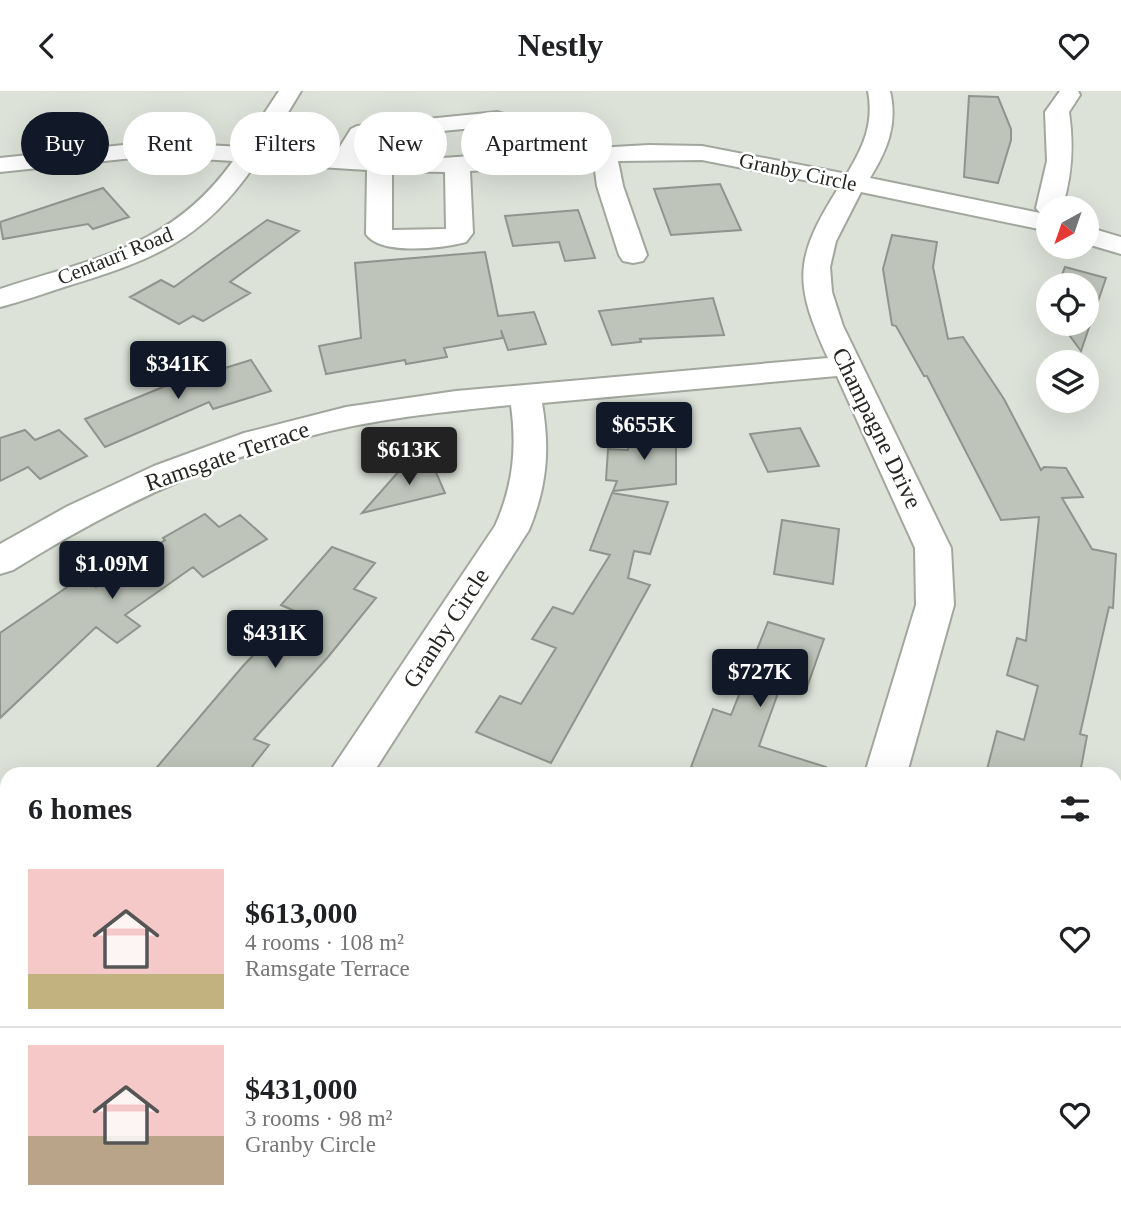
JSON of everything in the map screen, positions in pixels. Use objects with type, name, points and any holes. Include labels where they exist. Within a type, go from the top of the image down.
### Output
[{"type":"street","name":"Centauri Road","points":[[276,112],[290,91]]},
{"type":"street","name":"Champagne Drive","points":[[879,91],[882,122],[874,146],[822,239],[816,260],[819,300],[828,326],[933,548],[936,605],[888,767]]},
{"type":"street","points":[[1054,196],[1060,174],[1062,149],[1057,112],[1069,96]]},
{"type":"street","points":[[344,161],[359,134],[365,131],[461,123]]},
{"type":"street","name":"Granby Circle","points":[[0,165],[138,149],[230,152]]},
{"type":"street","name":"Granby Circle","points":[[612,155],[702,153],[852,183],[1036,214]]},
{"type":"street","name":"Granby Circle","points":[[340,161],[354,162]]},
{"type":"street","name":"Granby Circle","points":[[447,165],[461,165]]},
{"type":"street","points":[[379,175],[379,235],[390,240],[457,236],[460,233],[457,165]]},
{"type":"street","name":"Centauri Road","points":[[0,298],[99,266],[157,243],[183,229],[219,194],[233,175]]},
{"type":"street","points":[[608,175],[633,255]]},
{"type":"street","points":[[1099,239],[1121,246]]},
{"type":"street","name":"Ramsgate Terrace","points":[[0,561],[40,535],[167,474],[287,432],[346,417],[526,394],[847,366]]},
{"type":"street","name":"Granby Circle","points":[[354,767],[511,530],[526,498],[532,470],[532,443],[526,394]]},
{"type":"building","points":[[969,96],[998,97],[1011,129],[1011,140],[998,183],[964,177]]},
{"type":"building","points":[[720,184],[741,230],[671,235],[654,189]]},
{"type":"building","points":[[103,188],[129,217],[93,229],[88,224],[3,239],[0,222]]},
{"type":"building","points":[[578,210],[595,258],[565,261],[559,242],[513,246],[505,216]]},
{"type":"building","points":[[267,220],[299,231],[230,282],[250,293],[203,321],[193,316],[179,324],[130,297],[161,280],[174,287]]},
{"type":"building","points":[[892,235],[937,242],[933,267],[948,339],[963,337],[1004,399],[1041,470],[1044,467],[1066,468],[1083,497],[1062,498],[1092,549],[1116,554],[1113,608],[1109,607],[1080,734],[1087,736],[1081,767],[988,767],[997,731],[1024,740],[1038,686],[1007,675],[1017,638],[1026,641],[1039,517],[1001,520],[927,376],[924,376],[896,326],[892,325],[883,269]]},
{"type":"building","points":[[485,252],[498,316],[534,312],[546,344],[508,350],[501,330],[503,338],[444,348],[447,357],[406,364],[405,360],[326,374],[319,346],[361,338],[355,263]]},
{"type":"building","points":[[1065,267],[1087,273],[1063,273]]},
{"type":"building","points":[[1099,276],[1106,278],[1099,298]]},
{"type":"building","points":[[713,298],[724,335],[640,339],[641,342],[612,345],[599,311]]},
{"type":"building","points":[[1070,336],[1086,336],[1080,350]]},
{"type":"building","points":[[251,360],[271,391],[213,409],[209,402],[105,447],[85,419],[163,387]]},
{"type":"building","points":[[800,428],[819,466],[768,472],[750,434]]},
{"type":"building","points":[[25,430],[35,440],[59,430],[87,456],[40,479],[28,467],[0,481],[0,438]]},
{"type":"building","points":[[629,432],[676,435],[676,484],[613,491],[617,481],[606,480],[608,449],[628,450]]},
{"type":"building","points":[[432,463],[445,493],[362,513],[400,470]]},
{"type":"building","points":[[612,493],[668,502],[650,554],[634,551],[628,578],[650,585],[551,763],[476,732],[500,696],[521,704],[556,648],[532,639],[553,607],[573,614],[610,555],[590,550]]},
{"type":"building","points":[[205,514],[219,527],[240,515],[267,539],[203,577],[193,567],[125,615],[140,626],[117,643],[96,627],[0,718],[0,633],[82,577],[96,587],[165,540],[163,538]]},
{"type":"building","points":[[782,520],[839,529],[833,584],[774,574]]},
{"type":"building","points":[[332,547],[375,563],[354,589],[376,598],[328,657],[254,739],[269,745],[252,767],[157,767],[243,666],[295,611],[281,605]]},
{"type":"building","points":[[768,622],[824,639],[806,690],[782,682],[759,746],[826,767],[691,767],[713,709],[731,715]]}]
